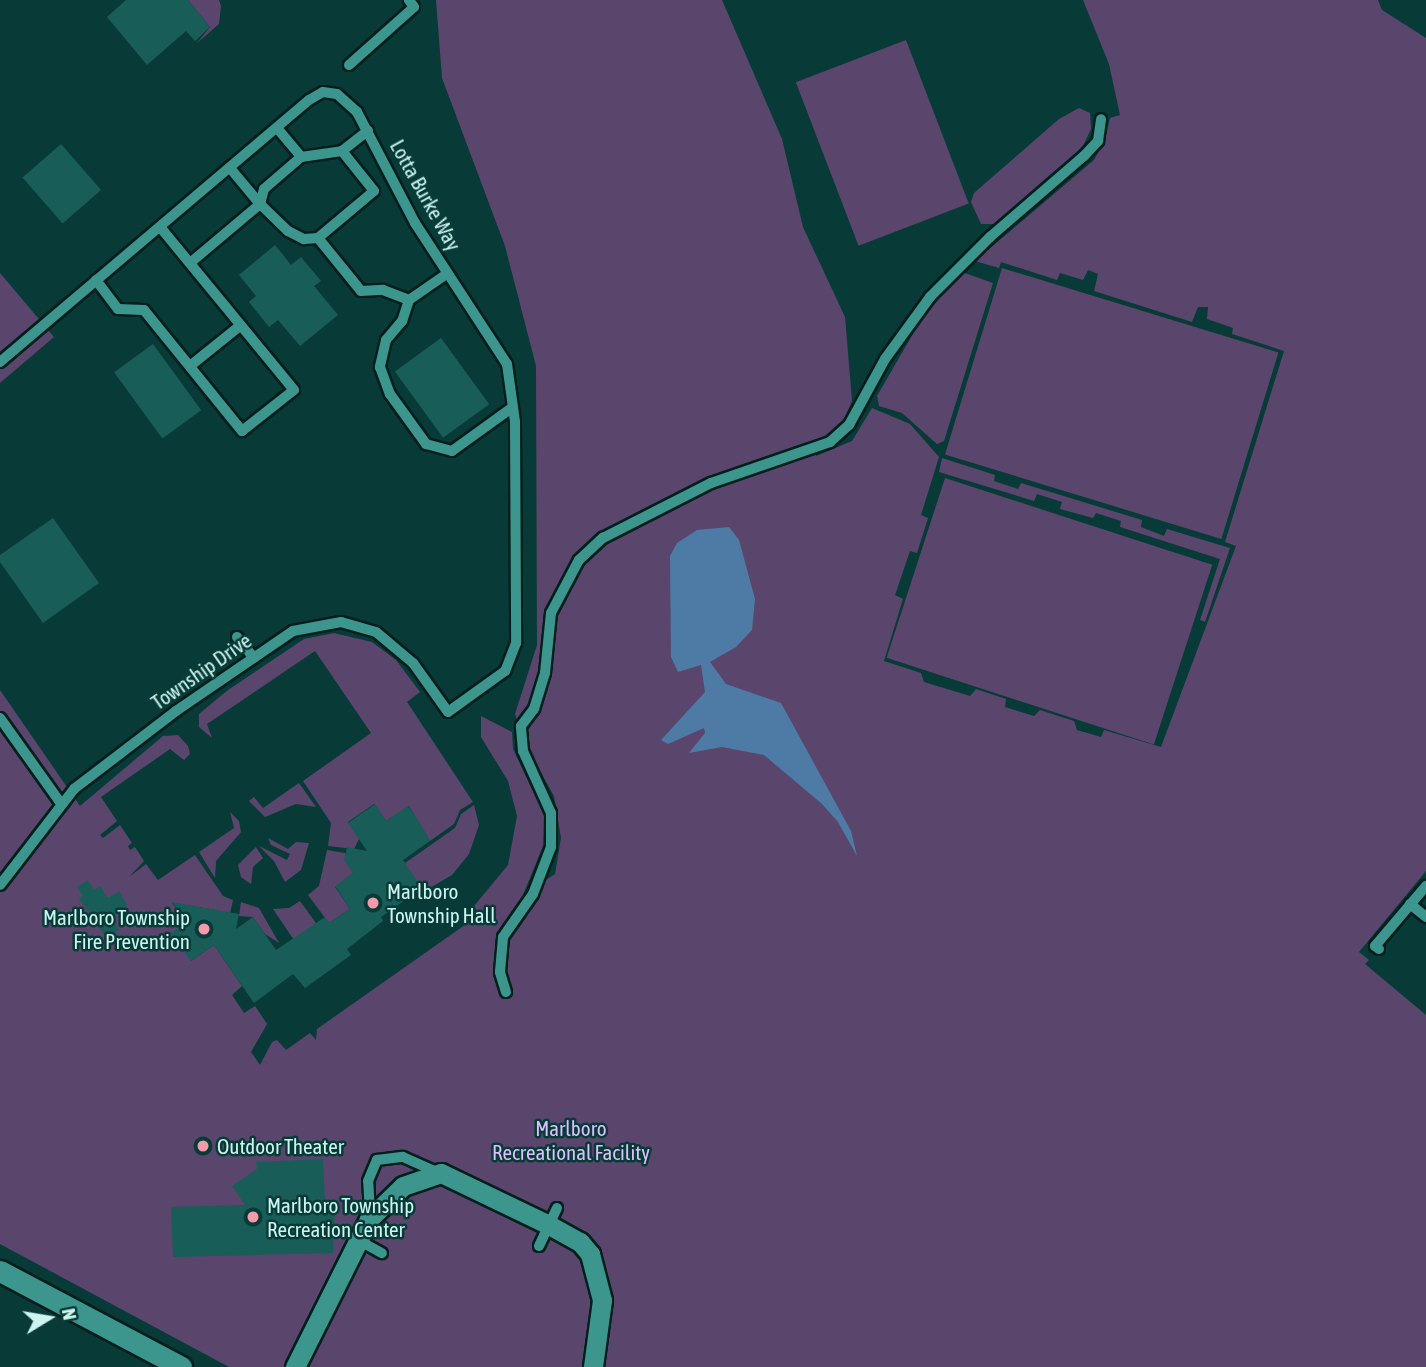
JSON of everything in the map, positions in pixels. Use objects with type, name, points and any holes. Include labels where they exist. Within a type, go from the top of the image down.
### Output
[{"type":"street","points":[[295,1367],[369,1219],[404,1185],[441,1173],[553,1217],[580,1242],[597,1268],[601,1300],[593,1367]]},
{"type":"street","points":[[0,1271],[181,1367]]},
{"type":"lane","points":[[349,65],[414,7],[409,0]]},
{"type":"lane","name":"Lotta Burke Way","points":[[0,362],[323,92],[349,103],[368,131],[415,223],[504,357],[513,407],[516,643],[505,671],[448,712]]},
{"type":"lane","points":[[506,992],[500,972],[503,937],[533,894],[552,838],[551,813],[523,751],[521,726],[534,709],[545,673],[551,613],[579,560],[603,538],[710,483],[830,442],[849,425],[885,359],[930,297],[990,237],[1084,156],[1098,141],[1101,119]]},
{"type":"lane","points":[[277,128],[301,157]]},
{"type":"lane","points":[[190,263],[260,204],[264,189],[301,157],[342,151],[368,131]]},
{"type":"lane","points":[[230,168],[288,232],[304,239],[318,238],[374,191],[342,151]]},
{"type":"lane","points":[[96,280],[118,309],[144,310],[242,430],[294,390],[160,227]]},
{"type":"lane","points":[[318,238],[361,291],[383,290],[409,300]]},
{"type":"lane","points":[[447,273],[409,300],[402,321],[386,340],[380,367],[390,394],[426,444],[452,451],[513,407]]},
{"type":"lane","points":[[190,366],[241,325]]},
{"type":"lane","name":"Township Drive","points":[[0,885],[60,802],[166,719],[301,628],[341,622],[359,624],[401,651],[448,712]]},
{"type":"lane","points":[[237,637],[254,658]]},
{"type":"lane","points":[[0,718],[60,802]]},
{"type":"lane","points":[[1379,949],[1375,946],[1426,886]]},
{"type":"lane","points":[[1410,904],[1426,917]]},
{"type":"lane","points":[[369,1219],[368,1181],[377,1160],[403,1157],[441,1173]]},
{"type":"lane","points":[[539,1246],[553,1217]]},
{"type":"lane","points":[[360,1241],[382,1253]]},
{"type":"green space","points":[[188,0],[219,0],[221,6],[219,24],[197,43],[210,27]]},
{"type":"green space","name":"Marlboro Recreational Facility","points":[[436,0],[722,0],[782,139],[803,227],[845,317],[852,401],[837,436],[816,451],[816,456],[852,441],[872,408],[910,424],[939,457],[921,515],[928,518],[917,553],[910,551],[895,595],[903,599],[884,661],[921,673],[924,682],[970,696],[976,689],[1006,699],[1005,707],[1034,716],[1040,710],[1074,721],[1077,730],[1101,737],[1104,730],[1161,747],[1236,546],[1225,542],[1284,351],[1232,334],[1233,328],[1207,319],[1208,307],[1198,307],[1192,322],[1094,291],[1098,274],[1088,270],[1083,280],[1060,273],[1057,280],[1001,262],[999,268],[975,261],[1094,160],[1105,140],[1110,118],[1120,115],[1109,64],[1083,0],[1378,0],[1382,10],[1426,38],[1426,871],[1359,952],[1369,960],[1365,964],[1426,1015],[1426,1367],[229,1367],[0,1244],[0,690],[80,806],[163,736],[178,735],[188,746],[190,754],[184,760],[170,749],[101,797],[117,821],[100,835],[103,838],[120,825],[132,843],[128,846],[130,850],[135,847],[144,861],[129,877],[146,864],[158,880],[195,855],[223,896],[233,900],[230,914],[220,915],[216,910],[172,903],[186,922],[191,961],[214,945],[242,986],[232,995],[244,1013],[255,1006],[267,1024],[251,1052],[260,1065],[272,1042],[277,1040],[286,1050],[310,1033],[316,1040],[317,1029],[479,915],[474,906],[508,865],[517,816],[508,781],[481,737],[481,716],[512,732],[513,749],[544,814],[543,846],[523,895],[555,874],[561,838],[554,796],[527,748],[515,714],[537,645],[536,366],[505,246],[442,78]]},
{"type":"green space","points":[[906,40],[969,203],[859,246],[796,82]]},
{"type":"green space","points":[[1079,108],[1090,113],[1091,129],[1080,152],[995,224],[981,224],[971,202],[974,193],[1059,119]]},
{"type":"green space","points":[[1002,268],[1278,352],[1221,539],[945,454]]},
{"type":"green space","points":[[962,272],[993,283],[944,441],[937,444],[902,413],[879,406],[877,396],[921,320]]},
{"type":"green space","points":[[0,273],[54,337],[0,383]]},
{"type":"green space","points":[[942,458],[995,475],[994,481],[1018,489],[1021,483],[1142,520],[1141,527],[1164,536],[1167,529],[1230,548],[1205,622],[1200,620],[1220,559],[1120,527],[1121,521],[1096,513],[1093,518],[1060,509],[1062,502],[1037,494],[1034,501],[939,472]]},
{"type":"green space","points":[[945,478],[1212,565],[1154,745],[887,658]]},
{"type":"green space","points":[[334,633],[372,642],[396,660],[420,692],[407,702],[473,802],[460,810],[454,824],[430,841],[409,806],[386,821],[374,804],[348,822],[359,839],[354,849],[328,846],[331,823],[303,781],[371,733],[315,651],[207,724],[212,738],[199,727],[199,714],[228,690],[304,639]]},
{"type":"green space","points":[[299,783],[316,807],[296,804],[265,817],[249,801],[254,797],[263,808]]},
{"type":"green space","points":[[474,805],[479,825],[469,854],[452,875],[423,892],[405,863],[455,828],[461,814]]},
{"type":"green space","points":[[230,812],[239,821],[241,832],[216,861],[215,878],[199,852],[234,828]]},
{"type":"green space","points":[[268,838],[288,849],[296,842],[309,843],[301,870],[285,882],[274,861],[259,846],[287,860],[290,854],[271,845]]},
{"type":"green space","points":[[256,847],[263,858],[253,867],[251,884],[241,877],[238,865]]},
{"type":"green space","points":[[327,850],[345,853],[353,873],[335,887],[350,909],[329,923],[308,895],[319,886]]},
{"type":"green space","points":[[300,901],[316,923],[298,946],[273,909],[289,908]]},
{"type":"green space","points":[[241,902],[259,908],[279,943],[265,934],[253,917],[239,916]]},
{"type":"water","points":[[729,527],[739,540],[755,599],[752,630],[736,647],[710,662],[726,684],[781,703],[851,831],[857,856],[838,822],[822,804],[764,755],[722,747],[689,753],[705,733],[704,728],[668,744],[661,740],[705,692],[701,665],[678,672],[671,657],[670,556],[677,543],[697,530]]},
{"type":"building","points":[[126,0],[188,0],[210,27],[195,41],[186,31],[147,65],[107,17]]},
{"type":"building","points":[[61,144],[101,190],[63,223],[23,177]]},
{"type":"building","points":[[275,245],[291,265],[301,257],[321,281],[314,286],[338,315],[300,346],[278,320],[269,327],[249,302],[256,296],[239,275]]},
{"type":"building","points":[[441,338],[489,404],[443,438],[395,372]]},
{"type":"building","points":[[153,344],[201,410],[162,439],[114,372]]},
{"type":"building","points":[[53,518],[99,583],[43,623],[0,562],[0,555]]},
{"type":"building","name":"Marlboro Township Hall","points":[[375,804],[386,821],[408,806],[430,841],[403,860],[422,888],[381,917],[383,921],[347,949],[351,955],[305,988],[293,974],[254,1003],[214,945],[191,961],[171,933],[186,922],[172,902],[239,914],[236,929],[253,917],[276,950],[325,917],[329,923],[350,909],[335,886],[353,873],[344,860],[347,847],[367,851],[348,823]]},
{"type":"building","points":[[88,880],[94,890],[100,886],[108,898],[119,891],[127,905],[111,918],[119,930],[107,938],[79,899],[83,896],[77,887]]},
{"type":"building","name":"Marlboro Township Recreation Center","points":[[323,1159],[325,1204],[335,1203],[333,1253],[173,1257],[171,1207],[245,1205],[232,1186],[257,1169],[256,1162]]},
{"type":"place","name":"Marlboro Township Hall","points":[[373,903]]},
{"type":"place","name":"Marlboro Township Fire Prevention","points":[[204,929]]},
{"type":"place","name":"Outdoor Theater","points":[[203,1146]]},
{"type":"place","name":"Marlboro Township Recreation Center","points":[[253,1217]]}]
